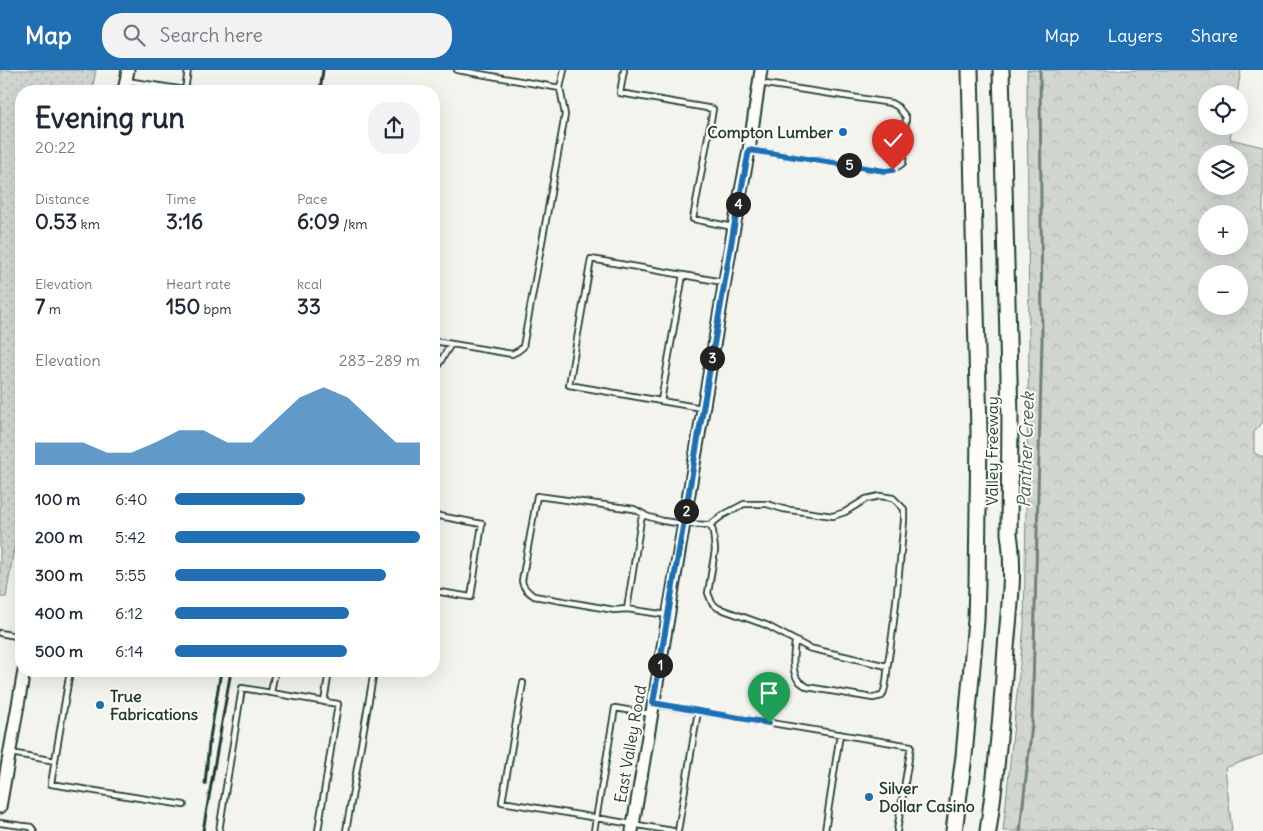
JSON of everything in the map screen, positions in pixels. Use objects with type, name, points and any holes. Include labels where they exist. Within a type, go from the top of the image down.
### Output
[{"type":"highway","name":"Valley Freeway","points":[[954,831],[964,756],[976,620],[977,584],[979,432],[970,70]]},
{"type":"highway","name":"Valley Freeway","points":[[988,831],[1002,716],[1012,552],[1009,534],[1010,417],[1001,70]]},
{"type":"highway","points":[[980,831],[995,697],[1003,557],[1009,534]]},
{"type":"street","name":"East Valley Road","points":[[632,828],[734,227],[749,150],[760,70]]},
{"type":"street","points":[[0,807],[4,765],[9,753],[23,677]]},
{"type":"lane","points":[[186,85],[188,70]]},
{"type":"lane","points":[[457,70],[560,88]]},
{"type":"lane","points":[[440,342],[512,354],[523,347],[565,115],[560,88],[564,70]]},
{"type":"lane","points":[[624,70],[620,93],[713,109],[693,219],[734,227]]},
{"type":"lane","points":[[126,81],[150,85]]},
{"type":"lane","points":[[749,150],[885,171],[893,170],[903,162],[906,117],[898,107],[891,103],[759,82]]},
{"type":"lane","points":[[704,408],[570,385],[573,366],[591,259],[725,282]]},
{"type":"lane","points":[[661,401],[683,275]]},
{"type":"lane","points":[[440,362],[451,344]]},
{"type":"lane","points":[[668,616],[627,609],[614,610],[534,596],[526,590],[522,580],[537,496],[634,509],[646,516],[663,521],[710,525],[723,515],[744,504],[767,504],[783,510],[833,516],[845,512],[866,499],[880,496],[893,498],[904,509],[904,521],[886,688],[882,696],[873,698],[807,686],[800,682],[795,676],[793,661],[795,640]]},
{"type":"lane","points":[[440,516],[482,524],[471,596],[440,592]]},
{"type":"lane","points":[[627,609],[641,520],[643,516],[646,516]]},
{"type":"lane","points":[[710,525],[713,531],[715,550],[708,594],[712,603],[718,608],[766,625],[809,648],[887,666]]},
{"type":"lane","points":[[0,633],[15,635]]},
{"type":"lane","points":[[69,677],[51,784],[184,806]]},
{"type":"lane","points":[[271,693],[274,677]]},
{"type":"lane","points":[[324,702],[328,677]]},
{"type":"lane","points":[[346,831],[373,677]]},
{"type":"lane","points":[[523,682],[502,802],[596,818],[632,828],[673,831]]},
{"type":"lane","points":[[219,831],[242,688],[338,704],[318,831]]},
{"type":"lane","points":[[594,831],[615,708],[698,711],[911,746],[897,831]]},
{"type":"lane","points":[[678,831],[698,711]]},
{"type":"lane","points":[[825,831],[840,734]]},
{"type":"lane","points":[[9,753],[55,761]]},
{"type":"lane","points":[[0,823],[31,828],[34,831]]},
{"type":"green space","points":[[0,70],[96,70],[93,85],[15,85],[15,542],[6,597],[0,597]]},
{"type":"green space","points":[[1027,70],[1241,70],[1238,85],[1198,85],[1198,135],[1231,135],[1230,139],[1263,147],[1263,422],[1254,432],[1254,453],[1263,457],[1263,754],[1225,768],[1232,831],[1003,831],[1024,626],[1029,344]]},
{"type":"waterway","name":"Panther Creek","points":[[1020,831],[1032,724],[1042,340],[1040,70]]},
{"type":"railway","points":[[321,85],[323,70]]},
{"type":"railway","points":[[205,784],[209,744],[220,677]]},
{"type":"railway","points":[[203,831],[230,677]]},
{"type":"place","name":"Compton Lumber","points":[[843,132]]},
{"type":"place","name":"True Fabrications","points":[[100,705]]},
{"type":"place","name":"Silver Dollar Casino","points":[[869,797]]},
{"type":"route","points":[[769,723],[653,703],[734,227],[749,150],[885,171],[893,170]]}]
